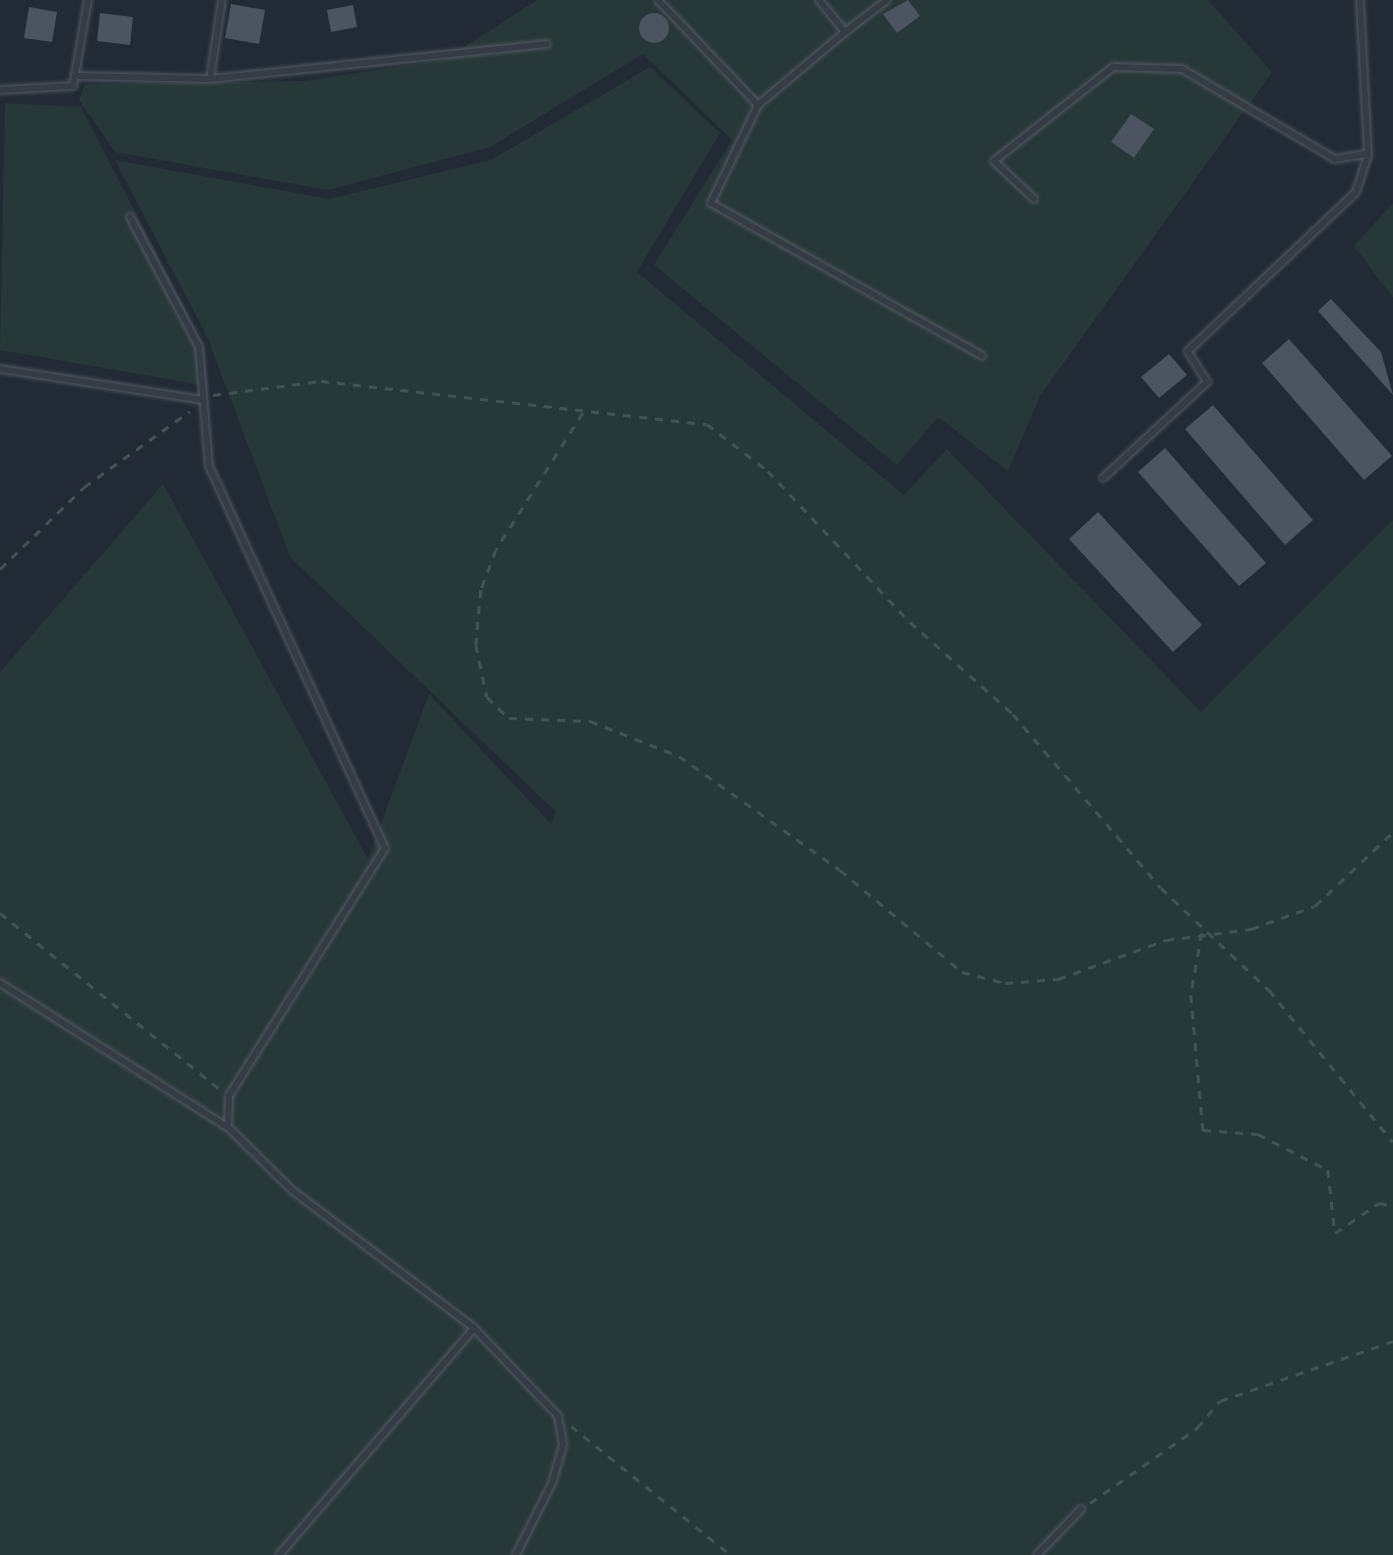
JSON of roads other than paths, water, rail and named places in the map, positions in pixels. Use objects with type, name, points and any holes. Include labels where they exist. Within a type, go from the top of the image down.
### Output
[{"type":"lane","points":[[0,90],[73,86],[79,76],[88,0]]},
{"type":"lane","points":[[210,79],[222,0]]},
{"type":"lane","points":[[658,0],[758,105]]},
{"type":"lane","points":[[819,0],[845,32]]},
{"type":"lane","points":[[887,0],[758,105],[711,203],[982,356]]},
{"type":"lane","points":[[1103,478],[1206,382],[1188,351],[1356,192],[1368,154],[1360,0]]},
{"type":"lane","points":[[79,76],[210,79],[548,44]]},
{"type":"lane","points":[[1034,199],[994,161],[1112,67],[1182,69],[1335,159],[1368,154]]},
{"type":"lane","points":[[130,217],[199,347],[209,466],[385,848],[229,1096],[228,1127]]},
{"type":"lane","points":[[0,369],[202,400]]},
{"type":"lane","points":[[0,984],[228,1127],[293,1191],[474,1328],[558,1416],[563,1446],[553,1480],[516,1555]]},
{"type":"lane","points":[[278,1555],[474,1328]]},
{"type":"lane","points":[[1037,1555],[1081,1510]]}]
